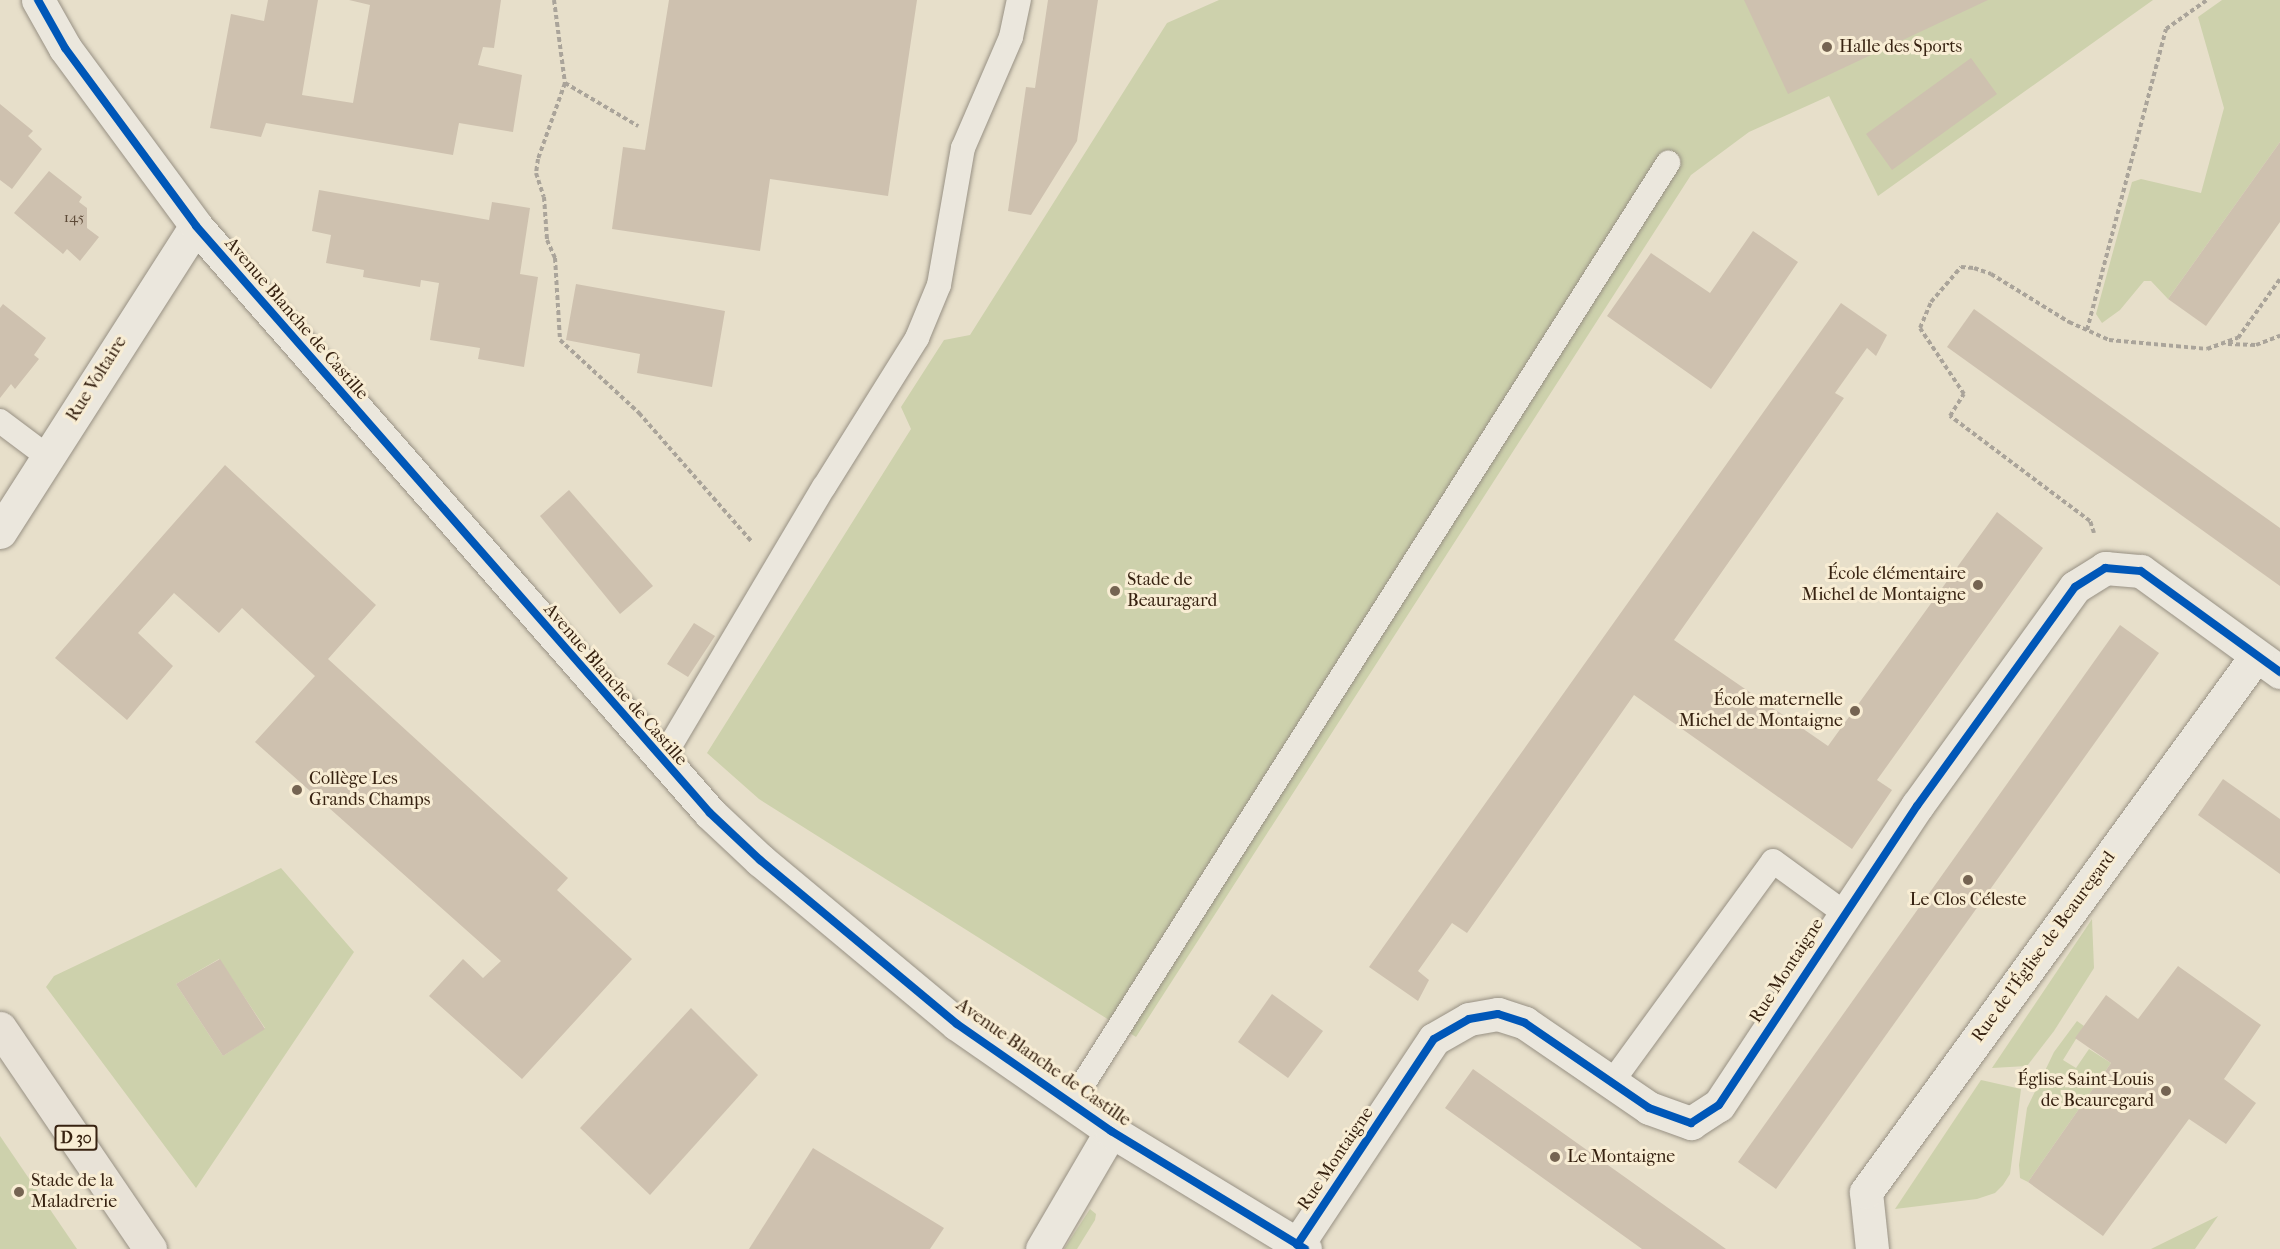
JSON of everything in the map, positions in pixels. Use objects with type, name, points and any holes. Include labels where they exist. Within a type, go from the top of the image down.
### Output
[{"type":"main road","name":"D 30","points":[[0,1028],[150,1249]]},
{"type":"street","name":"Avenue Blanche de Castille","points":[[38,0],[65,48],[196,226],[661,761],[760,860],[957,1024],[1112,1131],[1301,1247]]},
{"type":"street","name":"Rue Voltaire","points":[[0,532],[196,226]]},
{"type":"street","points":[[2105,568],[2141,571],[2268,664]]},
{"type":"street","name":"Rue Montaigne","points":[[1301,1247],[1434,1039],[1469,1018],[1498,1014],[1525,1023],[1649,1108],[1691,1123],[1719,1105],[1843,912],[2075,587],[2105,568]]},
{"type":"street","name":"Rue de l'Église de Beauregard","points":[[1872,1249],[1866,1192],[2268,664]]},
{"type":"street","points":[[1042,1249],[1112,1131]]},
{"type":"lane","points":[[661,761],[775,568],[917,338],[939,285],[963,148],[1011,37],[1019,0]]},
{"type":"lane","points":[[1071,1103],[1668,163]]},
{"type":"lane","points":[[0,421],[48,458]]},
{"type":"lane","points":[[1612,1082],[1773,861],[1843,912]]},
{"type":"path","points":[[554,0],[565,82],[536,173],[544,196],[547,240],[555,258],[560,340],[639,413],[775,568]]},
{"type":"path","points":[[2087,330],[2166,28],[2207,0]]},
{"type":"path","points":[[565,82],[638,126]]},
{"type":"path","points":[[2105,568],[2090,521],[1950,416],[1964,393],[1920,328],[1931,302],[1961,267],[1991,274],[2087,330],[2109,340],[2189,349],[2227,344],[2256,345],[2280,336]]},
{"type":"path","points":[[2227,344],[2238,338],[2280,279]]},
{"type":"green space","name":"Stade de Beauragard","points":[[1219,0],[2153,0],[1878,196],[1829,96],[1749,132],[1691,175],[1136,1037],[759,799],[707,753],[911,429],[901,407],[944,340],[970,335],[1167,23]]},
{"type":"green space","points":[[2222,0],[2280,0],[2280,142],[2168,299],[2151,281],[2144,281],[2120,310],[2102,323],[2096,314],[2132,182],[2141,179],[2201,193],[2224,108],[2198,17]]},
{"type":"green space","points":[[281,868],[354,952],[196,1188],[46,987],[54,976]],"holes":[[[219,959],[265,1028],[223,1056],[176,984]]]},
{"type":"green space","points":[[2092,919],[2094,968],[2054,1031],[2027,1066],[1992,1068]]},
{"type":"green space","points":[[2077,1021],[2084,1026],[2063,1060],[2076,1068],[2089,1049],[2111,1063],[2028,1182],[2020,1178],[2019,1165],[2027,1108],[2054,1052]]},
{"type":"green space","points":[[1981,1080],[2021,1089],[2010,1174],[2003,1185],[1995,1193],[1977,1199],[1895,1209]]},
{"type":"green space","name":"Stade de la Maladrerie","points":[[0,1136],[77,1249],[0,1249]]},
{"type":"green space","points":[[1090,1209],[1096,1214],[1095,1220],[1077,1249],[1064,1249]]},
{"type":"green space","points":[[2218,1216],[2195,1249],[2151,1249]]},
{"type":"building","points":[[268,0],[318,0],[302,95],[353,103],[370,5],[349,0],[501,0],[494,48],[483,47],[478,65],[522,75],[513,132],[459,123],[453,155],[266,123],[261,137],[210,128],[231,14],[264,21]]},
{"type":"building","points":[[669,0],[917,0],[888,196],[770,179],[760,251],[612,229],[623,147],[645,150]]},
{"type":"building","points":[[1048,0],[1098,0],[1077,141],[1031,215],[1008,211],[1026,87],[1035,88]]},
{"type":"building","name":"Halle des Sports","points":[[1744,0],[1988,0],[1788,94]]},
{"type":"building","points":[[1971,58],[1997,94],[1892,170],[1866,134]]},
{"type":"building","points":[[0,104],[33,131],[28,136],[42,149],[12,189],[0,180]]},
{"type":"building","points":[[2280,142],[2280,222],[2206,326],[2168,299]]},
{"type":"building","points":[[49,171],[82,197],[79,202],[87,208],[87,228],[99,237],[80,261],[67,249],[63,254],[14,213]]},
{"type":"building","points":[[319,190],[489,220],[492,202],[530,208],[520,274],[538,277],[524,367],[478,359],[480,348],[430,340],[439,283],[421,280],[420,287],[363,277],[364,270],[326,263],[331,235],[312,231]]},
{"type":"building","points":[[1753,231],[1798,262],[1711,389],[1607,316],[1651,253],[1710,293]]},
{"type":"building","points":[[576,284],[725,311],[712,387],[637,373],[640,354],[566,340]]},
{"type":"building","points":[[1841,303],[1887,335],[1876,356],[1867,348],[1835,393],[1844,398],[1674,640],[1828,746],[1997,512],[2043,548],[1877,780],[1892,790],[1852,849],[1634,695],[1467,933],[1452,923],[1418,971],[1429,980],[1418,1001],[1369,967]]},
{"type":"building","points":[[3,304],[46,338],[34,355],[39,359],[15,389],[11,384],[0,398],[0,308]]},
{"type":"building","points":[[1974,309],[2280,528],[2280,586],[1947,347]]},
{"type":"building","points":[[225,465],[376,605],[328,659],[568,878],[557,890],[632,959],[522,1079],[429,996],[463,959],[483,978],[501,961],[255,742],[315,676],[242,608],[219,633],[174,593],[138,633],[173,666],[127,720],[55,658]]},
{"type":"building","points":[[569,490],[653,586],[620,614],[540,516]]},
{"type":"building","points":[[694,623],[715,636],[688,677],[667,664]]},
{"type":"building","name":"Le Clos Céleste","points":[[2120,625],[2159,653],[1776,1189],[1738,1162]]},
{"type":"building","points":[[2223,779],[2280,819],[2280,874],[2198,815]]},
{"type":"building","points":[[220,959],[265,1029],[223,1056],[176,984]]},
{"type":"building","name":"Église Saint-Louis de Beauregard","points":[[2178,966],[2261,1025],[2224,1079],[2256,1103],[2226,1144],[2189,1119],[2103,1236],[2028,1182],[2111,1063],[2075,1038],[2106,995],[2138,1019]]},
{"type":"building","points":[[1272,994],[1323,1031],[1288,1078],[1238,1042]]},
{"type":"building","points":[[691,1008],[758,1075],[650,1195],[580,1128]]},
{"type":"building","name":"Le Montaigne","points":[[1473,1069],[1726,1249],[1642,1249],[1445,1108]]},
{"type":"building","points":[[813,1148],[944,1228],[930,1249],[749,1249]]},
{"type":"cycle path","points":[[38,0],[65,48],[196,226],[710,813],[760,860],[957,1024],[1111,1131],[1305,1249]]},
{"type":"cycle path","points":[[1297,1245],[1434,1039],[1469,1019],[1498,1014],[1525,1023],[1649,1108],[1691,1123],[1719,1105],[1917,806],[2075,587],[2105,568],[2141,571],[2280,672]]},
{"type":"place","name":"Halle des Sports","points":[[1827,47]]},
{"type":"place","name":"École élémentaire Michel de Montaigne","points":[[1978,585]]},
{"type":"place","name":"Stade de Beauragard","points":[[1115,591]]},
{"type":"place","name":"École maternelle Michel de Montaigne","points":[[1855,711]]},
{"type":"place","name":"Collège Les Grands Champs","points":[[297,790]]},
{"type":"place","name":"Le Clos Céleste","points":[[1968,880]]},
{"type":"place","name":"Église Saint-Louis de Beauregard","points":[[2166,1091]]},
{"type":"place","name":"Le Montaigne","points":[[1555,1157]]},
{"type":"place","name":"Stade de la Maladrerie","points":[[19,1192]]}]
